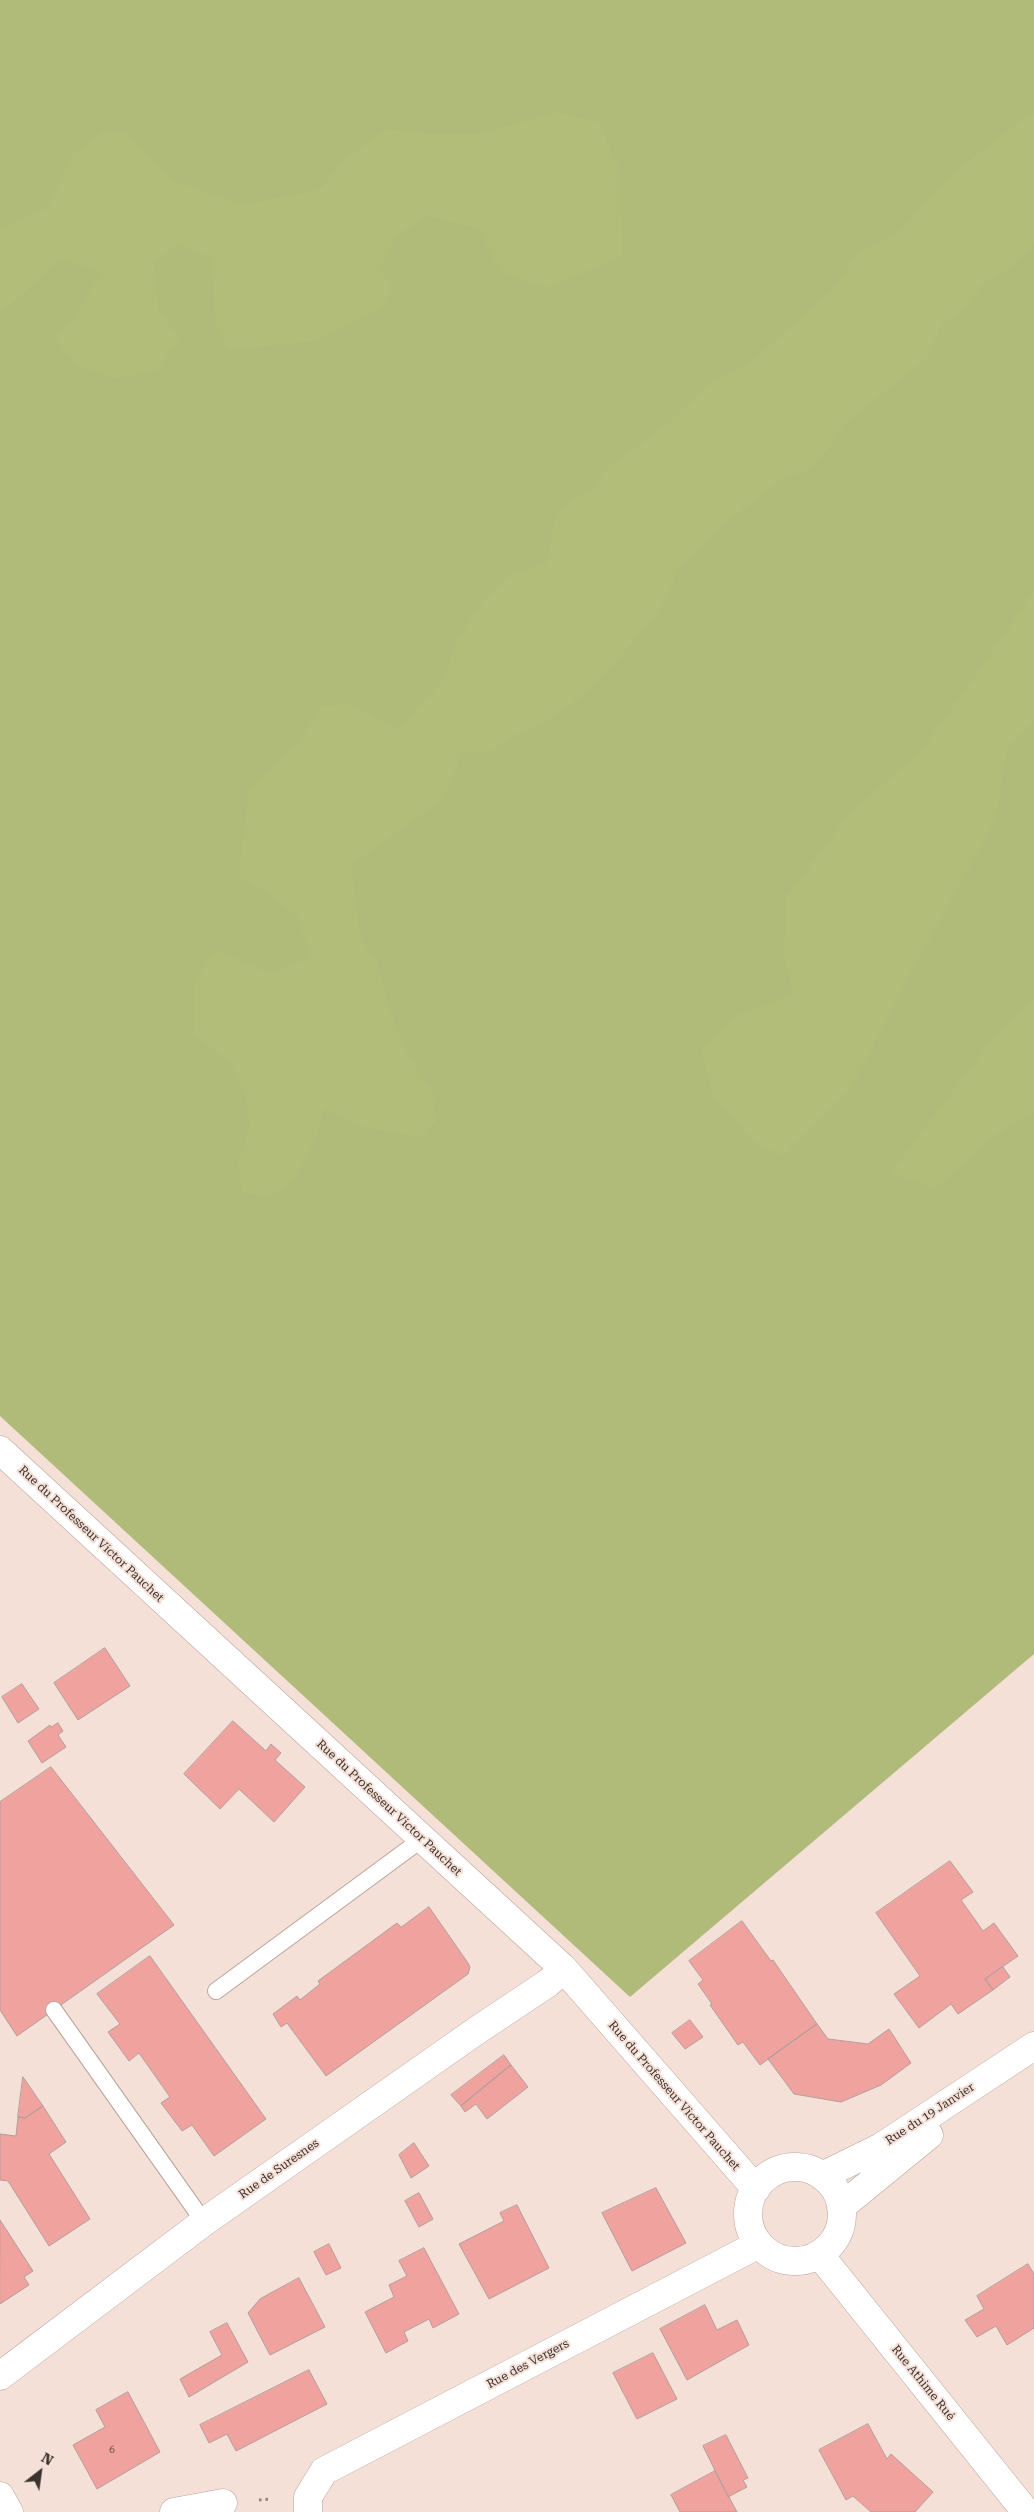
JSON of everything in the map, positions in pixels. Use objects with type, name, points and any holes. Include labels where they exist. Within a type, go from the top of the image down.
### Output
[{"type":"street","name":"Rue du Professeur Victor Pauchet","points":[[0,1450],[564,1969],[756,2189]]},
{"type":"street","name":"Rue de Suresnes","points":[[0,2376],[204,2222],[476,2031],[548,1983],[564,1969]]},
{"type":"street","name":"Rue du 19 Janvier","points":[[822,2176],[881,2147],[1034,2046]]},
{"type":"street","name":"Rue du 19 Janvier","points":[[841,2207],[894,2162],[1034,2053]]},
{"type":"street","points":[[802,2168],[822,2176],[835,2189],[841,2207],[839,2230],[831,2244],[819,2254],[798,2261],[787,2260],[767,2252],[759,2244],[751,2229],[748,2213],[756,2189],[771,2174],[781,2169],[802,2168]]},
{"type":"street","name":"Rue des Vergers","points":[[308,2504],[324,2471],[759,2244]]},
{"type":"street","name":"Rue Athime Rué","points":[[819,2254],[1026,2512]]},
{"type":"street","points":[[0,2496],[9,2512]]},
{"type":"street","points":[[174,2512],[223,2503]]},
{"type":"lane","points":[[216,1991],[422,1838]]},
{"type":"lane","points":[[54,2010],[204,2222]]},
{"type":"path","points":[[223,2503],[308,2504]]},
{"type":"green space","points":[[0,0],[1034,0],[1034,1654],[630,1997],[0,1416]]},
{"type":"green space","points":[[555,112],[599,122],[619,168],[623,255],[548,288],[500,271],[479,229],[427,216],[396,236],[379,269],[394,287],[381,309],[314,341],[229,350],[216,325],[211,258],[179,244],[154,261],[159,311],[180,339],[158,369],[116,379],[78,365],[55,339],[72,321],[102,272],[59,258],[27,291],[0,313],[0,230],[48,207],[71,156],[105,131],[125,133],[174,181],[240,205],[319,190],[347,157],[387,129],[429,134],[480,134]]},
{"type":"green space","points":[[1034,114],[1034,245],[1007,270],[982,284],[969,306],[942,324],[928,357],[844,424],[829,449],[806,471],[784,478],[721,526],[678,568],[667,600],[624,653],[581,697],[548,720],[515,735],[492,751],[464,751],[443,799],[351,865],[361,939],[377,961],[387,1001],[406,1052],[432,1092],[436,1122],[419,1137],[364,1127],[325,1108],[315,1140],[294,1180],[268,1197],[242,1192],[238,1162],[250,1126],[245,1094],[230,1062],[195,1035],[195,980],[215,950],[272,974],[310,957],[298,917],[272,896],[238,876],[249,790],[299,743],[321,706],[351,704],[399,729],[443,680],[457,641],[485,599],[512,574],[546,563],[555,521],[571,500],[592,492],[606,469],[667,424],[712,382],[749,364],[834,289],[858,253],[896,235],[953,173],[1027,116]]},
{"type":"green space","points":[[1034,590],[1034,720],[1008,748],[995,821],[908,978],[852,1087],[785,1155],[758,1146],[713,1096],[701,1049],[735,1016],[794,995],[784,957],[786,897],[847,817],[920,751],[975,677]]},
{"type":"green space","points":[[1034,1000],[1034,1113],[996,1134],[936,1188],[890,1174],[983,1051]]},
{"type":"building","points":[[105,1648],[130,1686],[78,1720],[54,1683]]},
{"type":"building","points":[[22,1684],[39,1709],[18,1723],[2,1697]]},
{"type":"building","points":[[233,1721],[266,1751],[271,1744],[281,1753],[275,1760],[305,1787],[274,1822],[239,1789],[220,1809],[184,1774]]},
{"type":"building","points":[[58,1723],[63,1731],[58,1735],[66,1747],[42,1763],[28,1741],[50,1725],[51,1727]]},
{"type":"building","points":[[51,1767],[174,1925],[17,2036],[0,2010],[0,1802]]},
{"type":"building","points":[[950,1861],[973,1892],[961,1900],[983,1931],[994,1923],[1018,1956],[985,1979],[993,1990],[958,2014],[951,2004],[919,2028],[894,1994],[920,1976],[876,1913]]},
{"type":"building","points":[[429,1907],[468,1963],[470,1967],[468,1974],[326,2076],[287,2023],[281,2027],[273,2014],[297,1996],[300,2000],[320,1984],[318,1981],[397,1923],[401,1927]]},
{"type":"building","points":[[742,1921],[771,1961],[773,1960],[817,2024],[760,2065],[743,2042],[738,2045],[710,2005],[712,2004],[698,1984],[703,1980],[689,1961]]},
{"type":"building","points":[[150,1956],[266,2119],[214,2156],[192,2125],[182,2131],[161,2103],[170,2097],[139,2053],[129,2061],[108,2032],[120,2024],[97,1994]]},
{"type":"building","points":[[1003,1967],[1010,1977],[993,1990],[985,1979]]},
{"type":"building","points":[[690,2020],[703,2037],[685,2049],[672,2033]]},
{"type":"building","points":[[817,2024],[828,2039],[868,2044],[889,2029],[911,2063],[881,2085],[841,2102],[794,2094],[768,2059]]},
{"type":"building","points":[[504,2055],[511,2065],[461,2106],[451,2095]]},
{"type":"building","points":[[511,2065],[528,2087],[487,2119],[476,2104],[465,2112],[461,2106]]},
{"type":"building","points":[[23,2077],[43,2106],[25,2118],[18,2117]]},
{"type":"building","points":[[43,2106],[66,2142],[49,2154],[90,2219],[49,2246],[8,2181],[0,2180],[0,2134],[16,2136],[18,2117],[25,2118]]},
{"type":"building","points":[[414,2143],[429,2166],[411,2178],[399,2155]]},
{"type":"building","points":[[656,2188],[686,2243],[632,2271],[602,2213]]},
{"type":"building","points":[[419,2193],[433,2219],[419,2227],[405,2201]]},
{"type":"building","points":[[517,2205],[549,2268],[489,2299],[459,2244],[504,2221],[500,2213]]},
{"type":"building","points":[[0,2220],[33,2271],[24,2277],[29,2285],[0,2304]]},
{"type":"building","points":[[329,2244],[341,2268],[326,2275],[314,2252]]},
{"type":"building","points":[[424,2248],[459,2314],[433,2328],[429,2319],[404,2332],[408,2341],[386,2353],[365,2312],[394,2297],[389,2285],[407,2276],[399,2261]]},
{"type":"building","points":[[1028,2264],[1034,2274],[1034,2328],[1007,2345],[996,2326],[977,2337],[965,2320],[984,2309],[977,2296]]},
{"type":"building","points":[[299,2278],[325,2327],[270,2355],[248,2313],[260,2299]]},
{"type":"building","points":[[705,2305],[717,2330],[737,2320],[749,2345],[687,2380],[660,2329]]},
{"type":"building","points":[[227,2323],[248,2362],[189,2397],[180,2379],[222,2355],[210,2332]]},
{"type":"building","points":[[653,2353],[677,2399],[637,2419],[613,2373]]},
{"type":"building","points":[[309,2370],[327,2404],[236,2451],[227,2434],[209,2443],[200,2425]]},
{"type":"building","points":[[128,2392],[160,2452],[97,2489],[73,2445],[105,2427],[96,2410]]},
{"type":"building","points":[[868,2424],[887,2459],[891,2454],[933,2492],[915,2512],[871,2512],[853,2496],[846,2500],[819,2450]]},
{"type":"building","points":[[726,2435],[748,2478],[743,2480],[747,2487],[728,2497],[703,2446]]},
{"type":"building","points":[[715,2471],[737,2512],[680,2512],[671,2495]]}]
